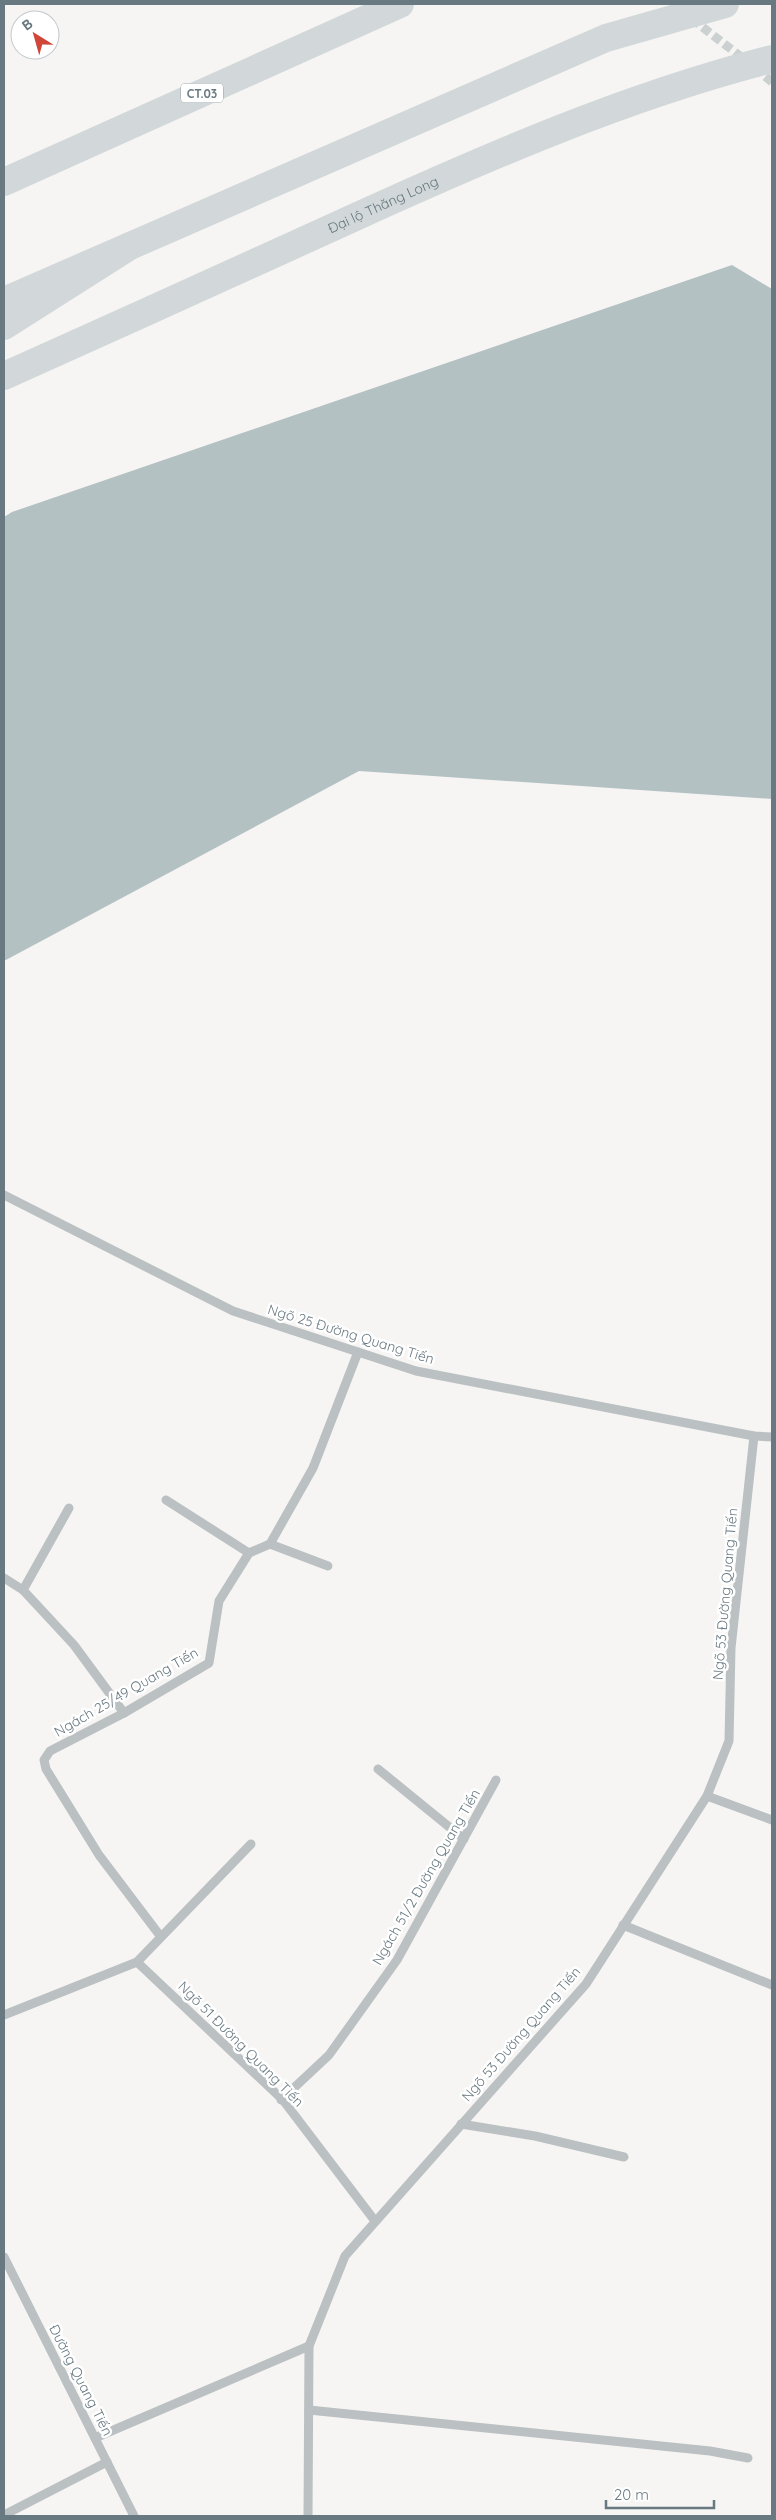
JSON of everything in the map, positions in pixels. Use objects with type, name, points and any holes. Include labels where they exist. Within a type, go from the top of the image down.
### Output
[{"type":"main road","name":"CT.03","points":[[4,182],[400,4]]},
{"type":"main road","points":[[4,301],[606,38],[725,4]]},
{"type":"main road","name":"Đại lộ Thăng Long","points":[[4,376],[420,188],[586,119],[735,68],[772,59]]},
{"type":"main road","points":[[4,326],[130,246]]},
{"type":"street","name":"Ngõ 25 Đường Quang Tiến","points":[[4,1195],[233,1311],[416,1371],[534,1392],[754,1436],[772,1437]]},
{"type":"street","points":[[166,1500],[249,1553],[270,1544],[313,1468],[358,1352]]},
{"type":"street","name":"Ngõ 53 Đường Quang Tiến","points":[[308,2516],[309,2346],[345,2256],[586,1984],[707,1796],[729,1741],[730,1648],[754,1436]]},
{"type":"street","points":[[23,1590],[69,1508]]},
{"type":"street","points":[[270,1544],[328,1566]]},
{"type":"street","name":"Ngách 25/49 Quang Tiến","points":[[161,1938],[99,1855],[45,1765],[46,1756],[50,1751],[124,1713],[209,1663],[219,1601],[249,1553]]},
{"type":"street","points":[[4,1578],[23,1590],[74,1645],[124,1713]]},
{"type":"street","points":[[378,1769],[464,1839]]},
{"type":"street","name":"Ngách 51/2 Đường Quang Tiến","points":[[282,2100],[328,2055],[397,1960],[496,1780]]},
{"type":"street","points":[[707,1796],[772,1820]]},
{"type":"street","points":[[4,2015],[137,1962],[251,1844]]},
{"type":"street","points":[[623,1925],[772,1985]]},
{"type":"street","name":"Ngõ 51 Đường Quang Tiến","points":[[137,1962],[282,2100],[375,2221]]},
{"type":"street","points":[[461,2124],[535,2136],[624,2157]]},
{"type":"street","name":"Đường Quang Tiến","points":[[4,2256],[134,2516]]},
{"type":"street","points":[[95,2438],[309,2346]]},
{"type":"street","points":[[309,2410],[710,2451],[748,2458]]},
{"type":"street","points":[[4,2515],[107,2462]]},
{"type":"shaded area","points":[[732,265],[772,289],[772,799],[359,771],[4,961],[4,517],[12,512]]},
{"type":"tunnel","points":[[692,19],[745,60]]},
{"type":"tunnel","points":[[755,68],[772,82]]}]
